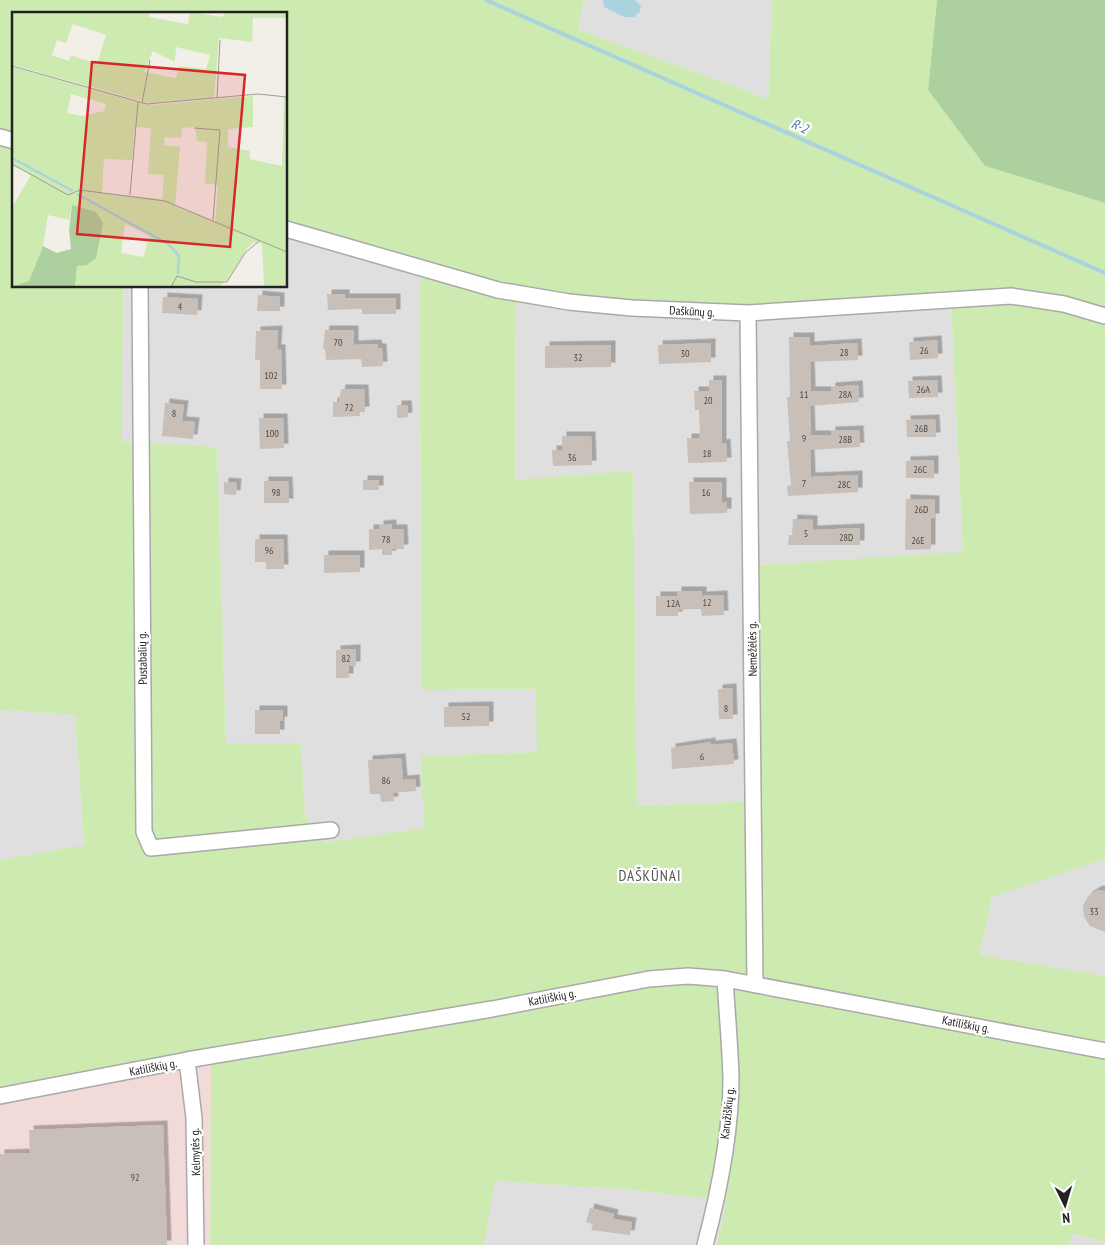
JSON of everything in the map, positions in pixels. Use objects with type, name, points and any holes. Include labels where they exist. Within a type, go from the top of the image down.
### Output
[{"type":"street","name":"Daškūnų g.","points":[[288,230],[498,290],[569,302],[623,307],[748,313],[1001,296],[1045,301],[1105,316]]},
{"type":"street","name":"Pustabalių g.","points":[[140,288],[144,832],[151,848],[331,830]]},
{"type":"street","name":"Nemėžėlės g.","points":[[748,313],[755,985]]},
{"type":"street","name":"Katiliškių g.","points":[[0,1096],[187,1060],[483,1010],[649,978],[688,976],[725,979],[1105,1050]]},
{"type":"street","name":"Karužiškių g.","points":[[705,1245],[718,1195],[731,1080],[725,979]]},
{"type":"street","name":"Kelmytės g.","points":[[187,1060],[191,1077],[195,1151],[196,1245]]},
{"type":"shaded area","points":[[584,0],[772,0],[768,99],[578,29]]},
{"type":"shaded area","points":[[288,221],[419,259],[422,690],[537,689],[538,752],[422,756],[424,828],[324,844],[305,815],[301,743],[226,744],[217,447],[122,441],[123,288],[288,288]]},
{"type":"shaded area","points":[[516,303],[754,319],[951,307],[963,553],[757,565],[758,801],[637,806],[633,471],[515,481]]},
{"type":"shaded area","points":[[0,710],[75,715],[84,846],[0,860]]},
{"type":"shaded area","points":[[1105,859],[1105,976],[980,955],[992,897]]},
{"type":"shaded area","points":[[211,1062],[210,1245],[0,1245],[0,1102]]},
{"type":"shaded area","points":[[494,1181],[623,1189],[726,1201],[717,1245],[484,1245]]},
{"type":"shaded area","points":[[1071,1234],[1105,1242],[1105,1245],[1069,1245]]},
{"type":"green space","points":[[0,0],[584,0],[578,29],[768,99],[772,0],[937,0],[928,90],[985,166],[1105,203],[1105,859],[992,897],[980,955],[1105,976],[1105,1042],[722,971],[666,969],[0,1090],[0,860],[84,845],[75,715],[0,710]],"holes":[[[12,12],[288,12],[288,221],[419,260],[422,690],[536,689],[537,752],[421,756],[424,828],[324,843],[305,815],[301,743],[226,743],[217,447],[122,441],[123,288],[12,288]],[[516,303],[754,319],[951,307],[963,552],[757,565],[757,801],[637,806],[633,471],[515,480]]]},
{"type":"green space","points":[[937,0],[1105,0],[1105,203],[985,166],[928,90]]},
{"type":"green space","points":[[671,983],[711,983],[1105,1058],[1105,1242],[1072,1234],[1069,1245],[717,1245],[726,1201],[623,1189],[495,1181],[484,1245],[210,1245],[211,1062]]},
{"type":"water","points":[[603,0],[635,0],[641,6],[640,12],[634,17],[624,17],[604,7]]},
{"type":"building","points":[[327,294],[345,294],[345,298],[396,298],[396,314],[362,314],[362,309],[328,310]]},
{"type":"building","points":[[258,295],[280,297],[280,311],[257,311]]},
{"type":"building","points":[[163,297],[198,299],[197,315],[162,313]]},
{"type":"building","points":[[278,330],[277,349],[281,349],[282,389],[260,389],[260,360],[255,360],[256,331]]},
{"type":"building","points":[[325,330],[354,330],[354,345],[377,344],[378,348],[382,348],[383,366],[362,367],[361,359],[326,360],[325,349],[323,349]]},
{"type":"building","points":[[789,337],[810,337],[810,346],[857,343],[858,360],[810,362],[811,391],[831,391],[831,387],[858,385],[859,402],[810,406],[811,435],[831,435],[831,431],[859,430],[860,447],[810,450],[811,477],[858,475],[858,492],[788,496],[787,486],[791,485],[787,441],[790,441],[787,397],[790,397]]},
{"type":"building","points":[[937,340],[938,358],[910,360],[909,342]]},
{"type":"building","points":[[711,343],[711,362],[659,364],[658,345]]},
{"type":"building","points":[[611,345],[611,367],[545,368],[545,346]]},
{"type":"building","points":[[709,380],[722,380],[722,444],[726,443],[727,462],[688,463],[687,438],[700,438],[699,410],[695,410],[694,391],[709,391]]},
{"type":"building","points":[[937,380],[938,397],[909,398],[908,381]]},
{"type":"building","points":[[341,389],[364,389],[365,411],[360,411],[360,416],[333,417],[333,402],[339,402]]},
{"type":"building","points":[[165,403],[184,405],[182,421],[195,422],[193,439],[162,436]]},
{"type":"building","points":[[397,405],[407,405],[408,417],[397,418]]},
{"type":"building","points":[[259,418],[283,418],[284,448],[260,449]]},
{"type":"building","points":[[935,419],[936,437],[907,437],[906,420]]},
{"type":"building","points":[[562,436],[591,436],[592,465],[553,466],[552,450],[562,450]]},
{"type":"building","points":[[934,460],[934,478],[906,478],[906,461]]},
{"type":"building","points":[[363,480],[379,480],[379,490],[363,490]]},
{"type":"building","points":[[264,481],[288,481],[289,503],[264,503]]},
{"type":"building","points":[[224,482],[237,483],[236,495],[224,494]]},
{"type":"building","points":[[689,482],[722,482],[722,502],[727,502],[727,513],[690,514]]},
{"type":"building","points":[[906,499],[935,500],[935,518],[931,518],[931,549],[905,550]]},
{"type":"building","points":[[793,519],[813,520],[813,530],[860,528],[860,545],[788,545],[789,535],[792,535]]},
{"type":"building","points":[[392,524],[392,529],[403,529],[404,549],[392,549],[392,555],[382,555],[382,549],[369,550],[369,529],[379,529],[379,525]]},
{"type":"building","points":[[255,539],[283,539],[284,569],[266,569],[266,562],[255,562]]},
{"type":"building","points":[[324,555],[360,555],[360,572],[324,573]]},
{"type":"building","points":[[677,591],[702,591],[702,596],[723,595],[724,615],[702,616],[701,609],[690,609],[678,610],[678,616],[656,616],[656,596],[677,596]]},
{"type":"building","points":[[356,649],[356,666],[349,666],[349,678],[336,678],[336,650]]},
{"type":"building","points":[[732,688],[733,719],[719,719],[718,689]]},
{"type":"building","points":[[489,706],[489,726],[444,727],[444,707]]},
{"type":"building","points":[[255,710],[283,710],[283,721],[280,721],[280,734],[255,734]]},
{"type":"building","points":[[711,742],[711,745],[732,743],[734,764],[672,769],[671,748]]},
{"type":"building","points":[[401,758],[403,780],[415,779],[416,791],[393,793],[394,801],[381,802],[380,794],[370,794],[368,760]]},
{"type":"building","points":[[1098,890],[1105,891],[1105,932],[1090,926],[1084,917],[1083,906],[1088,896]]},
{"type":"building","points":[[163,1125],[167,1245],[0,1245],[0,1154],[30,1153],[29,1130]]},
{"type":"building","points":[[590,1208],[614,1214],[613,1219],[632,1222],[630,1235],[591,1230],[593,1224],[586,1222]]},
{"type":"waterway","name":"R-2","points":[[486,0],[1105,273]]},
{"type":"district","name":"DAŠKŪNAI","points":[[650,875]]}]
